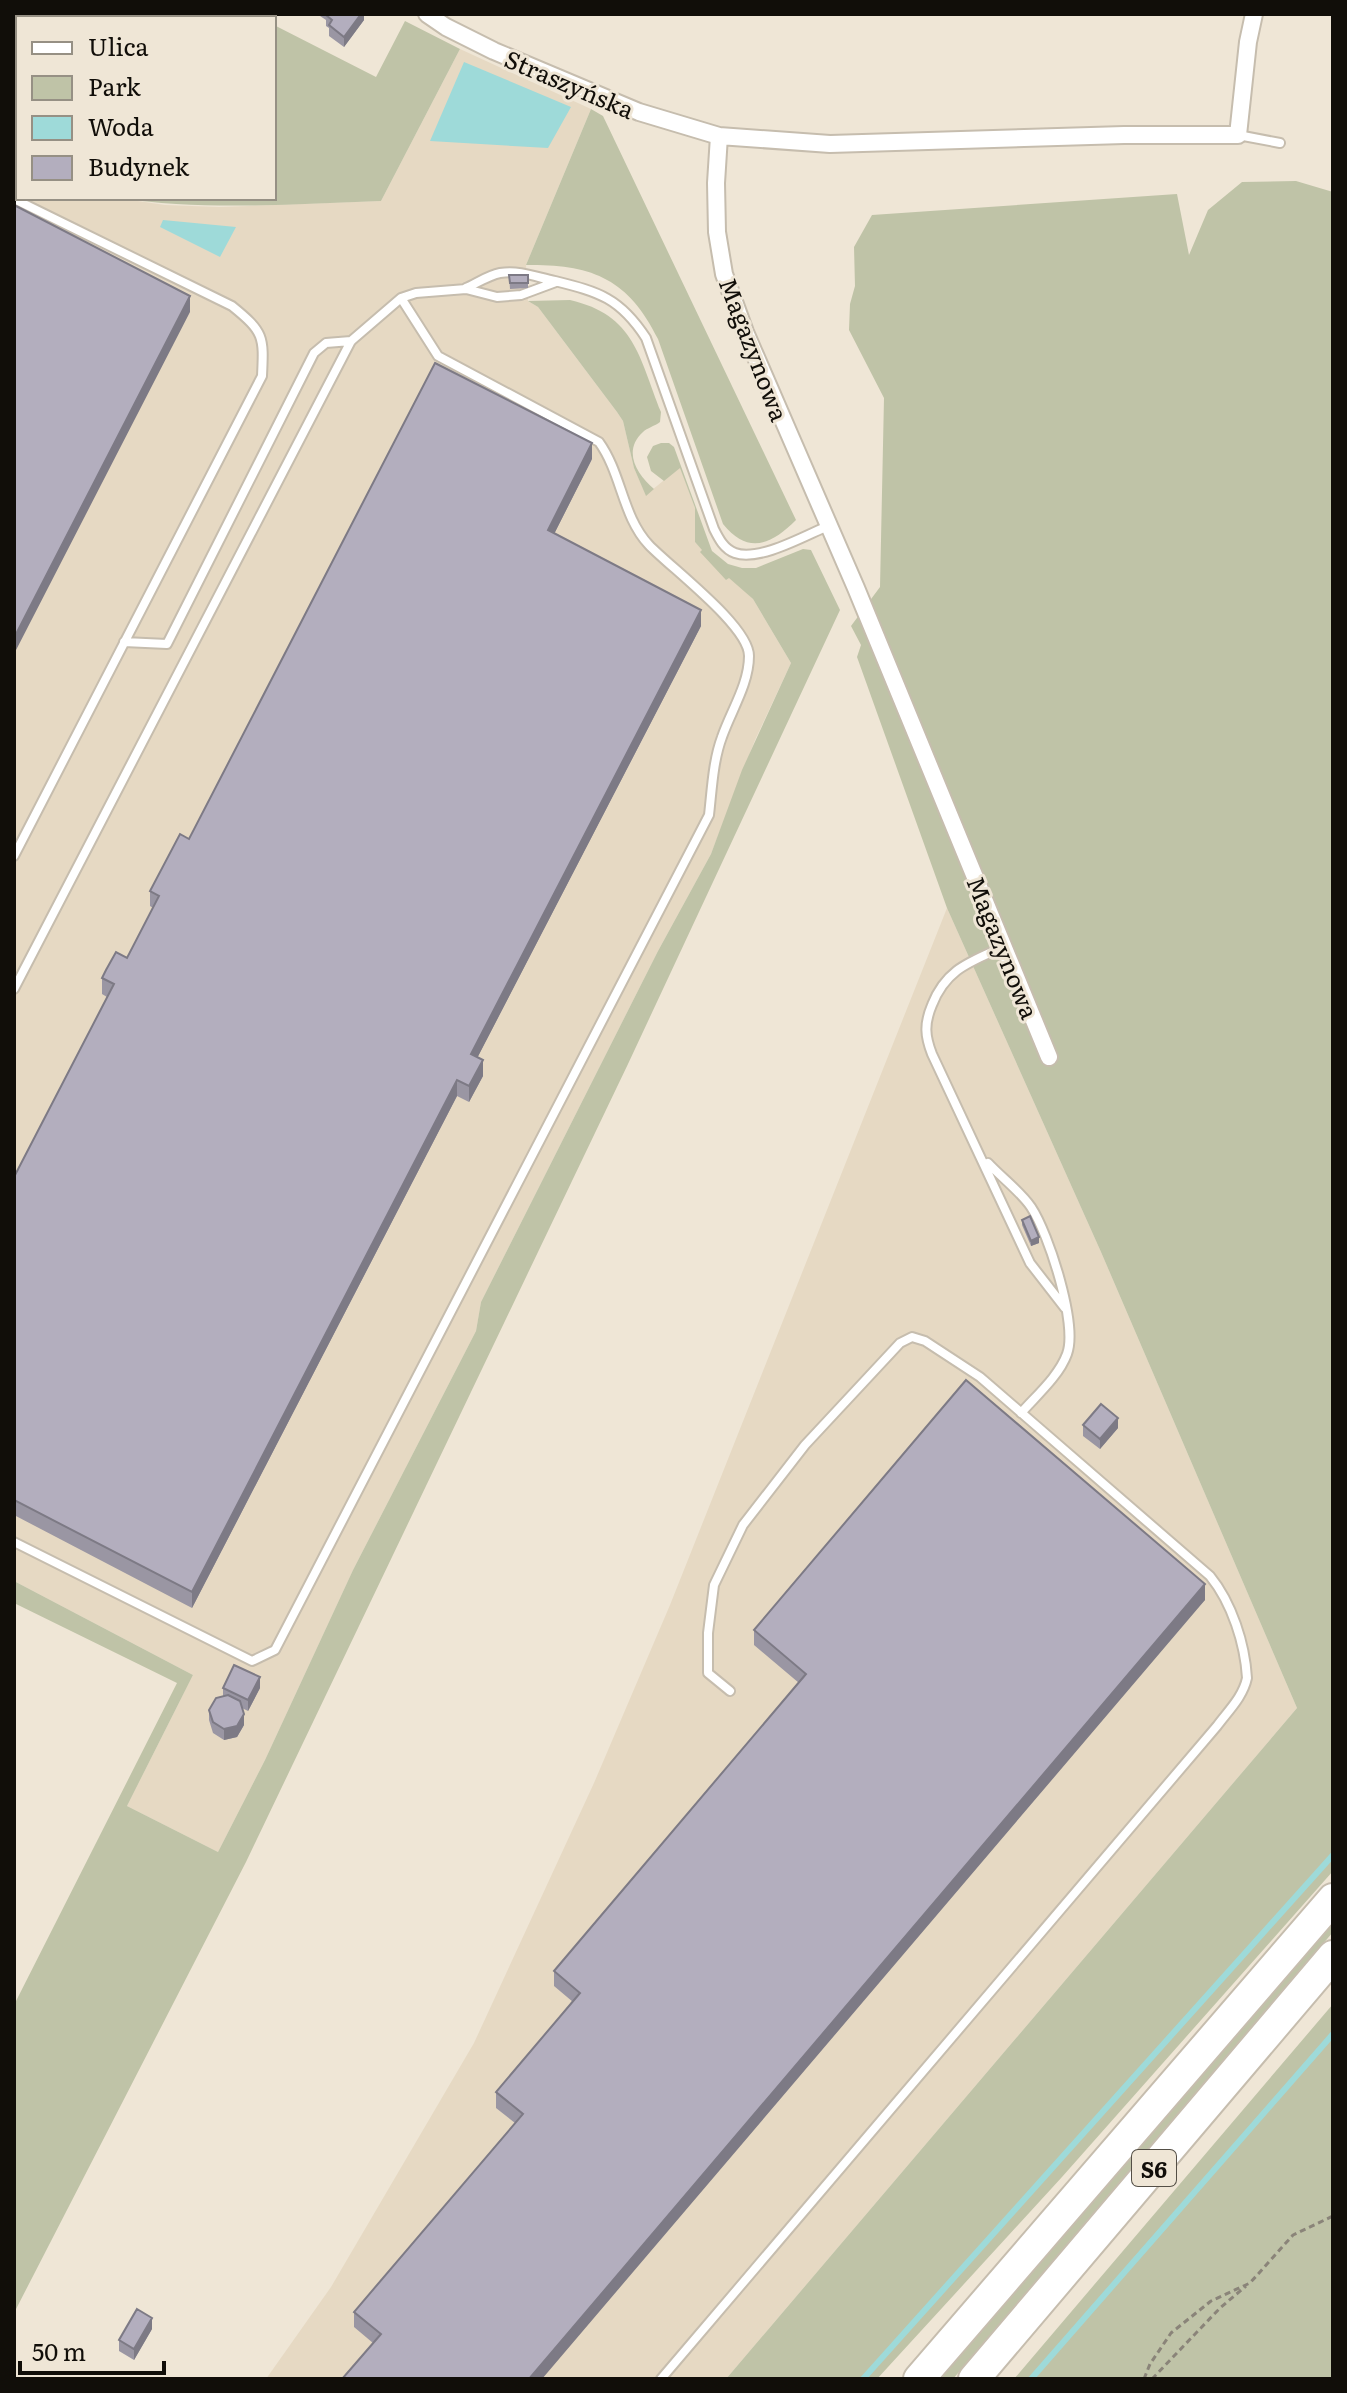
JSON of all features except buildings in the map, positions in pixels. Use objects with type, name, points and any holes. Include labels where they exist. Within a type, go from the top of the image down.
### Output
[{"type":"highway","name":"S6","points":[[919,2379],[1333,1899]]},
{"type":"highway","name":"S6","points":[[974,2379],[1333,1956]]},
{"type":"street","name":"Straszyńska","points":[[427,14],[494,51],[624,106],[719,136]]},
{"type":"street","points":[[719,136],[830,144],[1124,135],[1238,135],[1254,14]]},
{"type":"street","name":"Magazynowa","points":[[719,136],[717,232],[724,274],[745,332],[856,588],[1049,1057]]},
{"type":"lane","points":[[1238,135],[1280,143]]},
{"type":"lane","points":[[14,856],[262,376],[264,343],[255,324],[232,306],[16,200]]},
{"type":"lane","points":[[466,289],[496,273],[520,271],[601,293],[618,304],[646,338],[714,529],[722,544],[735,553],[749,555],[766,552],[828,526]]},
{"type":"lane","points":[[14,989],[351,341],[401,298],[416,293],[466,289],[497,297],[521,295],[556,282]]},
{"type":"lane","points":[[14,1542],[252,1661],[275,1650],[709,815],[721,739],[748,673],[749,652],[736,627],[649,545],[633,525],[611,459],[599,442],[438,356],[401,298]]},
{"type":"lane","points":[[124,642],[167,644],[314,353],[326,343],[351,341]]},
{"type":"lane","points":[[1004,947],[951,975],[937,992],[925,1025],[932,1054],[1030,1263],[1065,1308]]},
{"type":"lane","points":[[981,1156],[1031,1206],[1052,1253],[1071,1325],[1067,1357],[1021,1413]]},
{"type":"lane","points":[[661,2379],[1207,1738],[1245,1687],[1246,1670],[1231,1612],[1210,1576],[980,1377],[925,1341],[912,1337],[900,1343],[787,1466],[743,1525],[714,1585],[708,1633],[708,1673],[730,1691]]},
{"type":"path","points":[[1152,2379],[1220,2308],[1250,2283],[1293,2235],[1333,2216]]},
{"type":"path","points":[[1144,2379],[1150,2364],[1171,2333],[1211,2301],[1250,2283]]},
{"type":"shaded area","points":[[460,49],[591,109],[526,265],[528,301],[538,307],[623,421],[634,468],[646,495],[680,467],[695,508],[695,542],[753,599],[791,663],[755,740],[711,854],[658,951],[481,1302],[476,1331],[353,1570],[265,1760],[218,1852],[127,1806],[193,1675],[14,1581],[14,183],[16,200],[131,200],[219,207],[381,201]]},
{"type":"shaded area","points":[[947,908],[1101,1252],[1297,1708],[726,2379],[266,2379],[331,2287],[474,2043],[594,1783],[670,1605]]},
{"type":"green space","points":[[405,21],[460,49],[381,201],[217,205],[134,200],[276,200],[276,26],[376,77]]},
{"type":"green space","points":[[14,66],[16,184],[14,183]]},
{"type":"green space","points":[[591,109],[603,116],[796,520],[769,540],[750,543],[741,540],[723,524],[658,339],[634,302],[605,279],[588,272],[549,265],[526,265]]},
{"type":"green space","points":[[1296,181],[1333,192],[1333,1871],[1062,2177],[877,2379],[726,2379],[1297,1708],[1101,1252],[947,908],[857,657],[861,645],[851,626],[880,587],[884,398],[849,330],[850,304],[855,286],[854,247],[872,215],[1177,194],[1189,255],[1208,210],[1242,182]]},
{"type":"green space","points":[[570,300],[609,316],[622,328],[632,341],[647,373],[661,412],[660,422],[643,432],[633,447],[638,470],[654,489],[646,496],[634,468],[623,421],[538,307],[528,301]]},
{"type":"green space","points":[[661,443],[674,447],[712,551],[728,564],[756,568],[803,549],[811,550],[840,610],[628,1064],[246,1862],[14,2313],[14,2005],[177,1683],[14,1603],[14,1581],[193,1675],[127,1806],[218,1852],[265,1760],[353,1570],[476,1331],[481,1302],[658,951],[711,854],[742,770],[791,663],[753,599],[729,578],[726,580],[700,552],[702,550],[695,542],[695,508],[680,468],[664,481],[651,471],[647,457],[653,446]]},
{"type":"green space","points":[[1333,1917],[1333,1932],[953,2379],[940,2379]]},
{"type":"green space","points":[[1333,2004],[1333,2379],[1014,2379]]},
{"type":"water","points":[[464,62],[571,107],[548,148],[430,141]]},
{"type":"water","points":[[163,220],[236,227],[220,257],[160,227]]},
{"type":"waterway","points":[[863,2379],[1333,1855]]},
{"type":"waterway","points":[[1031,2379],[1333,2034]]}]
